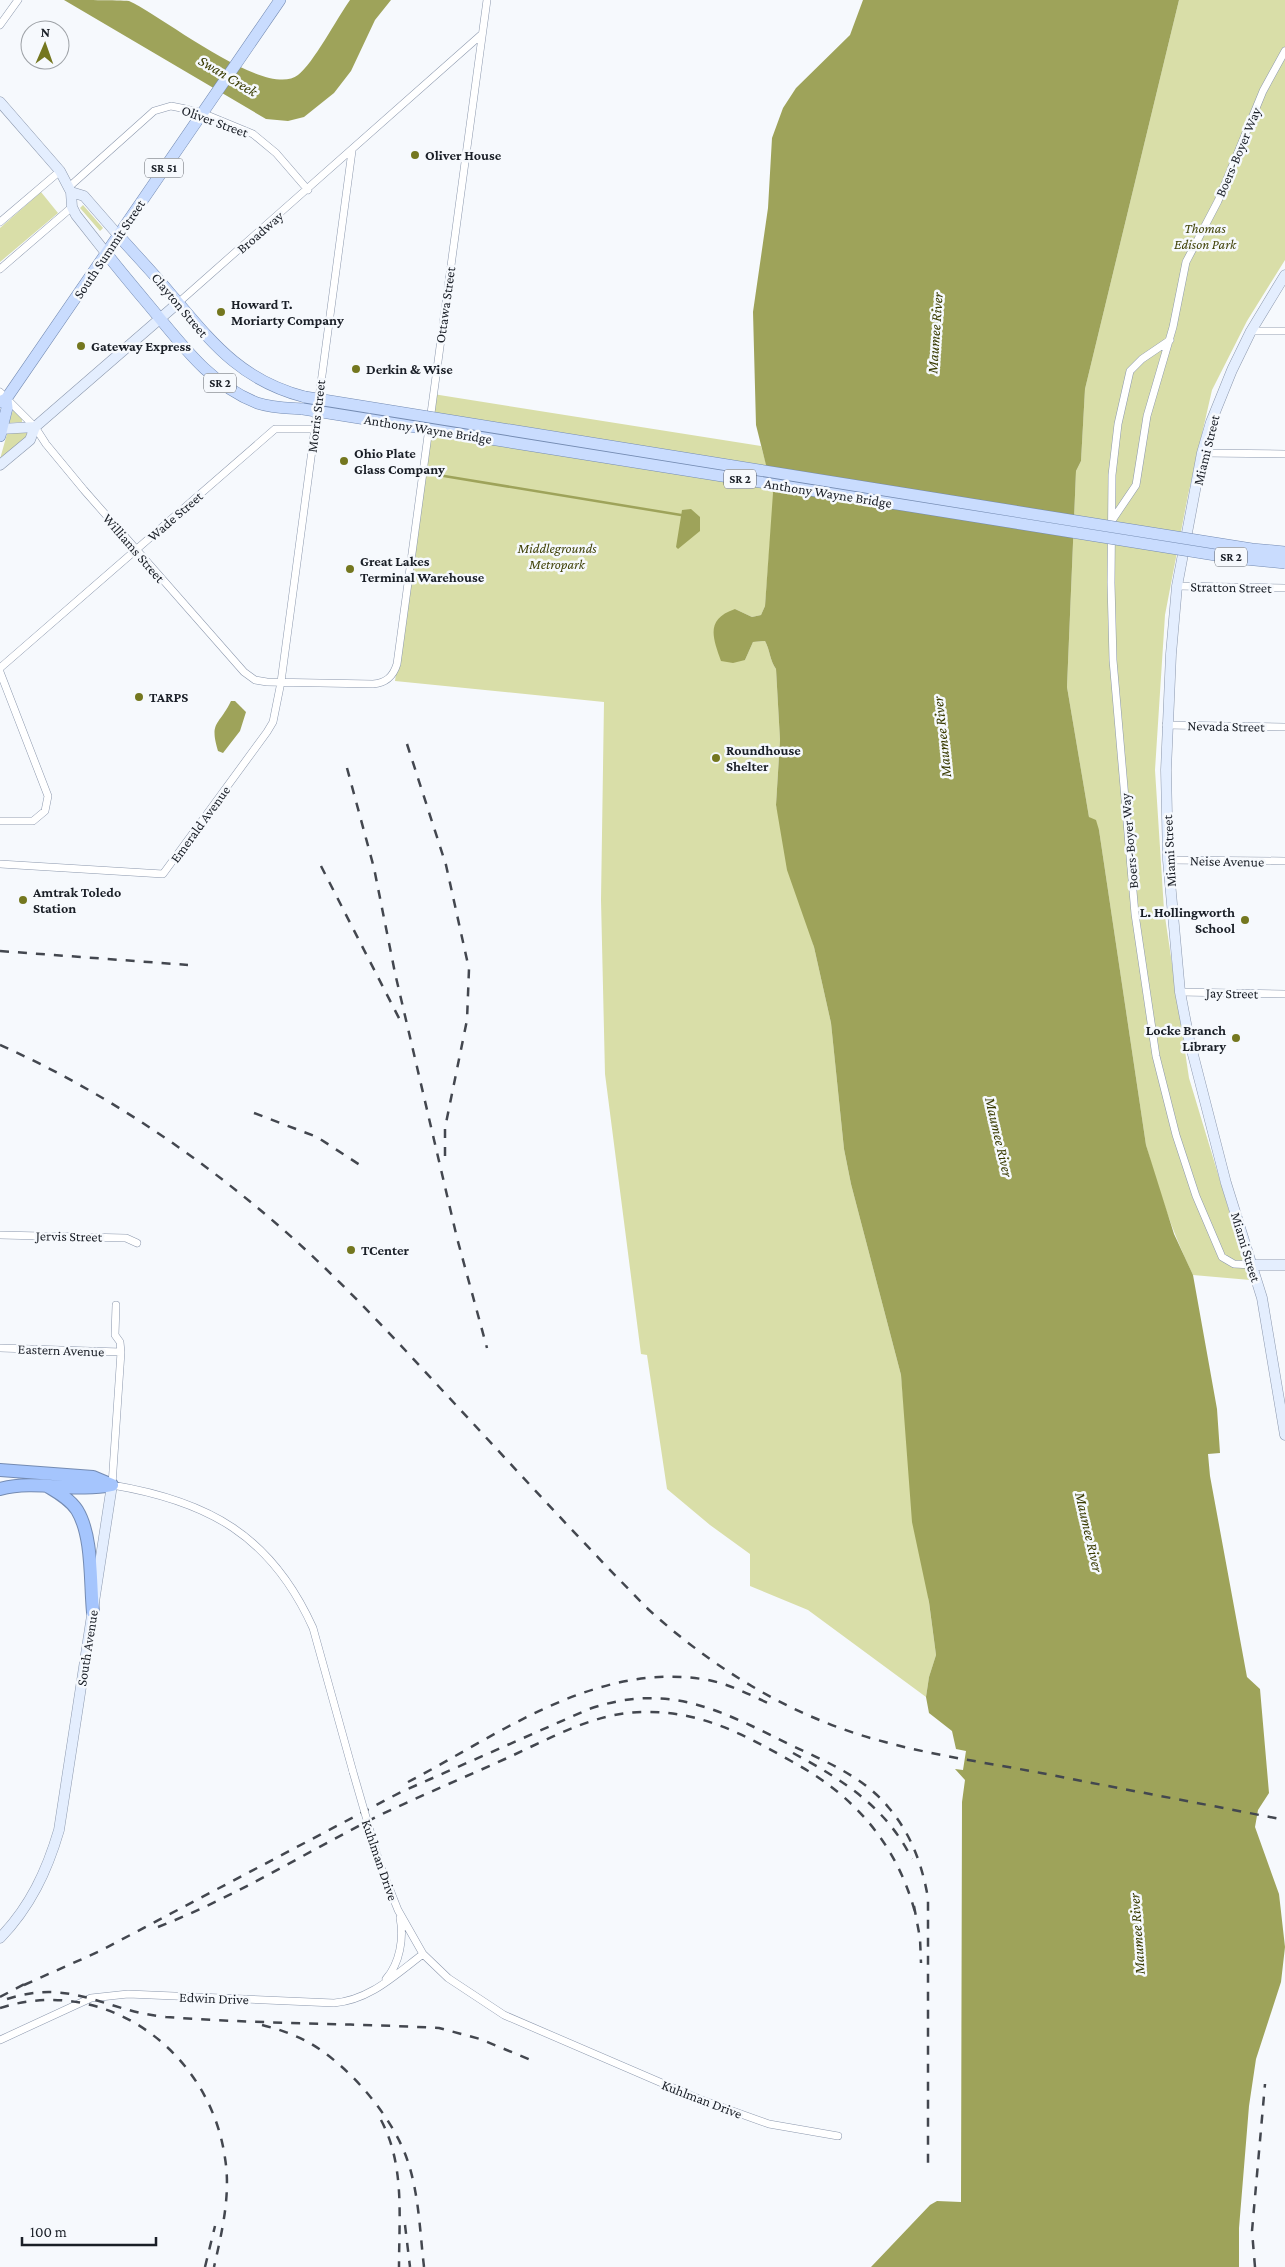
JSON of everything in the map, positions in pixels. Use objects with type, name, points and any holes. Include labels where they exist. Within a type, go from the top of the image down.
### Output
[{"type":"highway","points":[[0,1470],[93,1477],[112,1485]]},
{"type":"highway","points":[[0,1489],[17,1484],[92,1489],[112,1485]]},
{"type":"highway","points":[[47,1486],[64,1496],[76,1508],[85,1526],[93,1612]]},
{"type":"main road","name":"South Summit Street","points":[[1,431],[7,408],[2,398],[106,253],[280,0]]},
{"type":"main road","name":"Clayton Street","points":[[118,235],[209,341],[241,369],[270,386],[305,397]]},
{"type":"main road","name":"Clayton Street","points":[[106,253],[202,367],[233,391],[271,407],[303,409]]},
{"type":"main road","name":"Anthony Wayne Bridge","points":[[305,397],[1176,543]]},
{"type":"main road","name":"Anthony Wayne Bridge","points":[[303,409],[1176,543]]},
{"type":"main road","name":"SR 2","points":[[1176,543],[1285,552]]},
{"type":"main road","name":"SR 2","points":[[1176,543],[1285,563]]},
{"type":"street","points":[[0,25],[18,0]]},
{"type":"street","name":"Ottawa Street","points":[[281,682],[380,684],[392,677],[397,664],[487,0]]},
{"type":"street","name":"Broadway","points":[[0,465],[30,440],[35,427],[308,190],[482,34]]},
{"type":"street","name":"Boers-Boyer Way","points":[[1110,529],[1117,511],[1136,485],[1147,416],[1170,340],[1183,273],[1190,252],[1218,200],[1264,92],[1285,51]]},
{"type":"street","name":"Clayton Street","points":[[0,102],[60,171],[70,190],[72,207],[76,215],[106,253]]},
{"type":"street","name":"Oliver Street","points":[[70,190],[154,111],[171,106],[202,113],[244,130],[262,140],[308,190]]},
{"type":"street","name":"Morris Street","points":[[281,682],[352,151]]},
{"type":"street","points":[[0,222],[60,171]]},
{"type":"street","name":"Clayton Street","points":[[70,190],[84,196],[118,235]]},
{"type":"street","points":[[0,269],[72,207]]},
{"type":"street","name":"Miami Street","points":[[1285,276],[1251,331],[1217,405],[1202,453],[1177,586],[1166,725],[1168,860],[1180,992],[1189,1039],[1221,1165],[1253,1265],[1267,1325],[1285,1435]]},
{"type":"street","points":[[1251,331],[1285,331]]},
{"type":"street","name":"Boers-Boyer Way","points":[[1170,340],[1136,364],[1130,371],[1126,381],[1118,424],[1112,475],[1110,529],[1115,682],[1135,914],[1152,1033],[1176,1135],[1196,1196],[1218,1252],[1227,1262],[1253,1265]]},
{"type":"street","name":"Williams Street","points":[[2,398],[35,427],[46,444],[136,550],[244,672],[255,680],[281,682]]},
{"type":"street","points":[[1,431],[35,427]]},
{"type":"street","name":"Wade Street","points":[[0,668],[275,429],[314,429]]},
{"type":"street","points":[[1202,453],[1285,454]]},
{"type":"street","name":"Stratton Street","points":[[1177,586],[1285,588]]},
{"type":"street","points":[[0,672],[48,796],[42,815],[34,821],[0,821]]},
{"type":"street","name":"Emerald Avenue","points":[[0,864],[164,874],[267,732],[273,722],[281,682]]},
{"type":"street","name":"Nevada Street","points":[[1166,725],[1285,727]]},
{"type":"street","name":"Neise Avenue","points":[[1168,860],[1285,861]]},
{"type":"street","name":"Jay Street","points":[[1180,992],[1285,994]]},
{"type":"street","name":"Jervis Street","points":[[0,1235],[126,1238],[137,1243]]},
{"type":"street","points":[[1253,1265],[1285,1265]]},
{"type":"street","name":"South Avenue","points":[[0,1938],[14,1923],[43,1877],[52,1856],[59,1830],[112,1485],[121,1352],[120,1342],[115,1335],[116,1305]]},
{"type":"street","name":"Eastern Avenue","points":[[0,1348],[121,1352]]},
{"type":"street","name":"Kuhlman Drive","points":[[112,1485],[154,1492],[206,1511],[246,1536],[264,1552],[303,1606],[312,1628],[380,1865],[398,1910],[423,1954],[448,1978],[512,2019],[699,2099],[769,2124],[838,2136]]},
{"type":"street","points":[[378,1988],[389,1976],[399,1954],[402,1928],[398,1910]]},
{"type":"street","name":"Edwin Drive","points":[[0,2040],[91,1998],[106,1995],[128,1994],[334,2003],[351,2001],[364,1997],[378,1988],[423,1954]]},
{"type":"green space","name":"Thomas Edison Park","points":[[1179,0],[1285,0],[1285,260],[1247,321],[1212,390],[1188,495],[1165,615],[1155,770],[1164,910],[1189,1078],[1250,1280],[1193,1275],[1172,1227],[1156,1179],[1146,1145],[1099,830],[1089,817],[1067,687],[1076,471],[1081,461],[1085,389]]},
{"type":"green space","points":[[41,192],[58,213],[0,262],[0,228]]},
{"type":"green space","points":[[83,205],[103,228],[100,231],[80,208]]},
{"type":"green space","name":"Middlegrounds Metropark","points":[[433,394],[761,446],[774,492],[765,606],[761,615],[752,617],[735,609],[745,660],[753,642],[765,641],[772,663],[776,669],[780,740],[776,805],[814,947],[831,1023],[844,1149],[851,1184],[901,1375],[907,1437],[936,1655],[929,1677],[926,1697],[808,1610],[750,1586],[750,1554],[710,1525],[667,1489],[647,1355],[641,1354],[605,1074],[601,900],[604,702],[395,681]]},
{"type":"green space","points":[[13,410],[22,419],[22,422],[9,423]]},
{"type":"green space","points":[[30,430],[31,433],[0,459],[7,434]]},
{"type":"water","name":"Swan Creek","points":[[64,0],[129,1],[214,53],[239,66],[263,76],[283,80],[298,75],[311,61],[350,0],[391,0],[375,20],[351,71],[334,93],[304,117],[288,121],[266,119]]},
{"type":"water","name":"Maumee River","points":[[863,0],[1179,0],[1085,389],[1081,461],[1076,471],[1067,687],[1089,817],[1096,820],[1099,830],[1146,1145],[1174,1234],[1193,1275],[1217,1409],[1220,1453],[1208,1454],[1210,1476],[1247,1677],[1260,1689],[1269,1793],[1258,1810],[1255,1827],[1279,1894],[1285,1947],[1281,1982],[1256,2059],[1249,2106],[1239,2228],[1239,2267],[871,2267],[930,2205],[937,2201],[961,2202],[962,1802],[965,1780],[955,1769],[963,1770],[966,1751],[956,1749],[952,1731],[929,1713],[926,1697],[929,1677],[936,1655],[929,1602],[912,1522],[901,1375],[851,1184],[844,1149],[831,1023],[814,947],[787,870],[776,805],[780,740],[776,669],[772,663],[765,641],[753,642],[745,660],[733,663],[721,661],[714,636],[715,623],[726,613],[735,609],[752,617],[761,615],[765,606],[773,493],[756,425],[753,312],[768,208],[772,138],[783,108],[796,88],[850,35]]},
{"type":"water","points":[[691,509],[700,517],[700,531],[678,549],[676,547],[682,510]]},
{"type":"water","points":[[231,701],[235,701],[246,712],[240,731],[223,753],[218,751],[215,741],[215,729]]},
{"type":"waterway","points":[[444,476],[681,515]]},
{"type":"railway","points":[[407,744],[446,865],[469,969],[467,1020],[445,1128],[445,1160]]},
{"type":"railway","points":[[347,768],[374,868],[395,973],[457,1238],[487,1348]]},
{"type":"railway","points":[[321,866],[403,1026]]},
{"type":"railway","points":[[0,951],[188,965]]},
{"type":"railway","points":[[0,1045],[79,1085],[156,1131],[228,1184],[296,1241],[371,1314],[648,1609],[674,1632],[729,1672],[789,1706],[820,1720],[885,1742],[943,1755],[1285,1820]]},
{"type":"railway","points":[[254,1113],[317,1137],[363,1167]]},
{"type":"railway","points":[[408,1782],[514,1723],[551,1706],[589,1691],[628,1681],[667,1677],[708,1680],[731,1687],[768,1703]]},
{"type":"railway","points":[[24,1985],[100,1951],[401,1792],[589,1709],[618,1701],[646,1698],[671,1699],[696,1704],[744,1722],[846,1772],[879,1797],[904,1828],[919,1861],[928,1898],[928,2171]]},
{"type":"railway","points":[[158,1927],[215,1902],[378,1816],[555,1735],[608,1717],[644,1712],[684,1715],[721,1726],[756,1742],[814,1774],[834,1789],[870,1823],[896,1864],[907,1887],[915,1912]]},
{"type":"railway","points":[[793,1753],[829,1774],[862,1797],[889,1824],[912,1859]]},
{"type":"railway","points":[[914,1906],[920,1938],[921,1963]]},
{"type":"railway","points":[[0,1997],[30,1981]]},
{"type":"railway","points":[[7,1999],[30,1993],[51,1992],[70,1994],[144,2014],[166,2017],[439,2028],[480,2039],[531,2060]]},
{"type":"railway","points":[[0,2008],[39,2000],[78,2002],[114,2013],[147,2030],[175,2055],[198,2085],[215,2120],[225,2158],[227,2172],[226,2199],[223,2227],[214,2267]]},
{"type":"railway","points":[[262,2025],[297,2037],[323,2052],[354,2078],[381,2111],[401,2145],[412,2175],[419,2214],[424,2267]]},
{"type":"railway","points":[[1255,2267],[1252,2231],[1265,2084]]},
{"type":"railway","points":[[381,2120],[389,2137],[397,2173],[400,2210],[399,2267]]},
{"type":"railway","points":[[405,2225],[410,2267]]},
{"type":"railway","points":[[205,2267],[215,2226]]},
{"type":"place","name":"Oliver House","points":[[415,155]]},
{"type":"place","name":"Howard T. Moriarty Company","points":[[221,312]]},
{"type":"place","name":"Gateway Express","points":[[81,346]]},
{"type":"place","name":"Derkin & Wise","points":[[356,369]]},
{"type":"place","name":"Ohio Plate Glass Company","points":[[344,461]]},
{"type":"place","name":"Great Lakes Terminal Warehouse","points":[[350,569]]},
{"type":"place","name":"TARPS","points":[[139,697]]},
{"type":"place","name":"Roundhouse Shelter","points":[[716,758]]},
{"type":"place","name":"Amtrak Toledo Station","points":[[23,900]]},
{"type":"place","name":"L. Hollingworth School","points":[[1245,920]]},
{"type":"place","name":"Locke Branch Library","points":[[1236,1038]]},
{"type":"place","name":"TCenter","points":[[351,1250]]}]
